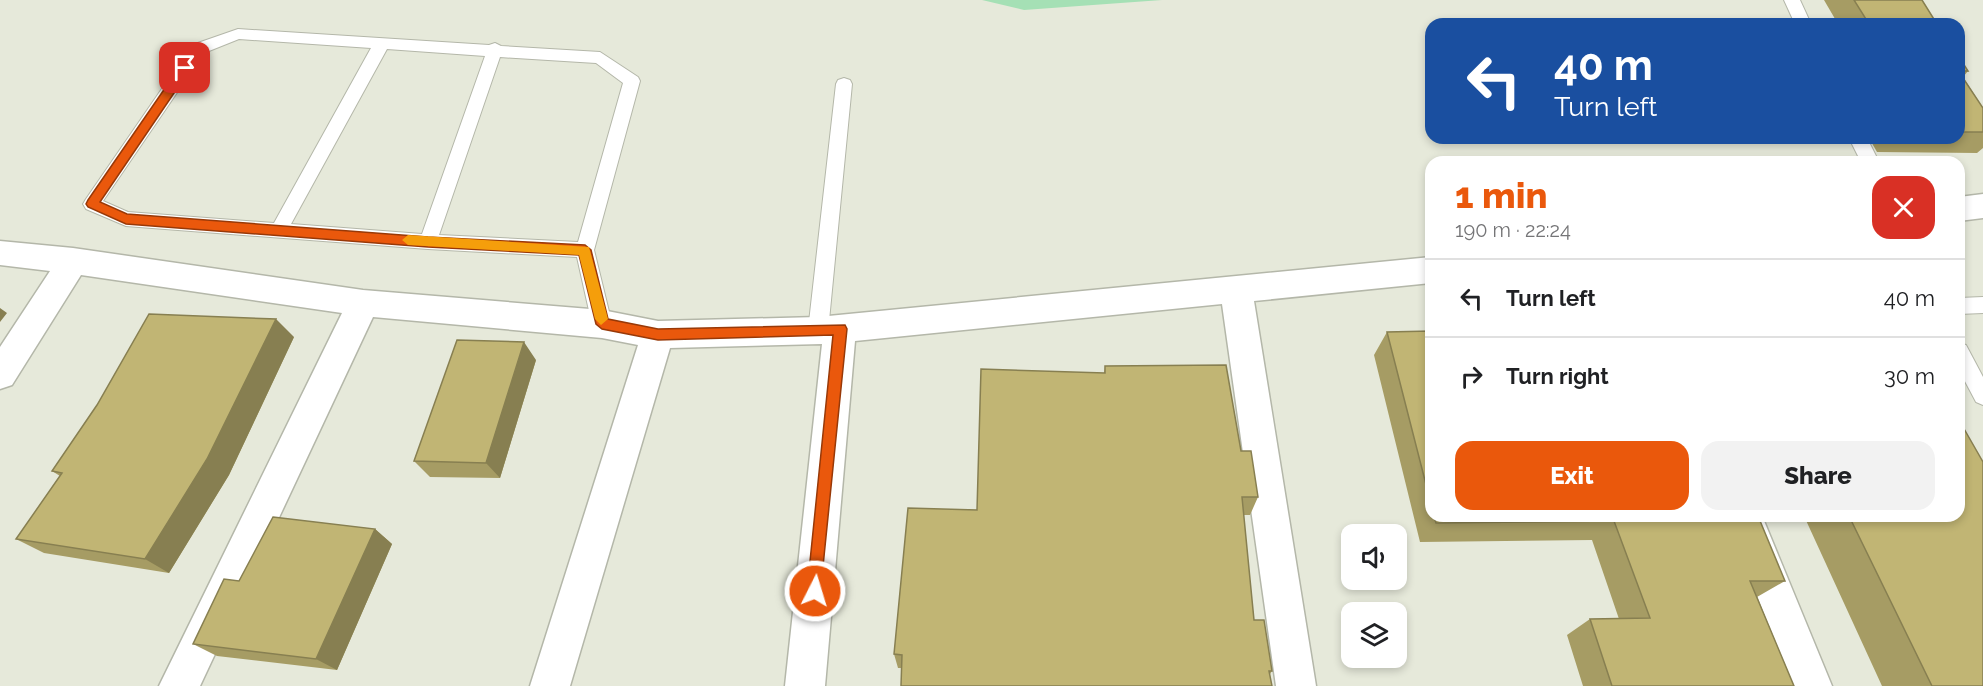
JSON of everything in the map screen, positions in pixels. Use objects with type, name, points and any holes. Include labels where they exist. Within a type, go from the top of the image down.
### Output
[{"type":"street","points":[[1965,208],[1983,206]]},
{"type":"street","points":[[0,253],[73,261],[363,303],[602,324],[658,334],[829,330],[1425,271]]},
{"type":"street","points":[[0,375],[73,261]]},
{"type":"street","points":[[1236,290],[1296,686]]},
{"type":"street","points":[[179,686],[363,303]]},
{"type":"street","points":[[805,686],[829,330]]},
{"type":"street","points":[[550,686],[658,334]]},
{"type":"street","points":[[1746,522],[1812,686]]},
{"type":"lane","points":[[1792,0],[1800,18]]},
{"type":"lane","points":[[585,250],[428,242],[126,219],[92,204],[198,49],[238,34],[495,49],[600,58],[632,81],[585,250],[602,324]]},
{"type":"lane","points":[[279,231],[382,44]]},
{"type":"lane","points":[[428,242],[495,49]]},
{"type":"lane","points":[[829,330],[844,84]]},
{"type":"lane","points":[[1965,306],[1983,305]]},
{"type":"lane","points":[[1965,362],[1983,396]]},
{"type":"shaded area","points":[[982,0],[1162,0],[1024,10]]},
{"type":"building","points":[[1854,0],[1922,0],[1933,18],[1865,18]]},
{"type":"building","points":[[1965,81],[1983,108],[1983,132],[1965,132]]},
{"type":"building","points":[[149,314],[276,319],[207,459],[145,559],[16,539],[62,473],[52,471],[97,405]]},
{"type":"building","points":[[1425,331],[1425,481],[1387,332]]},
{"type":"building","points":[[457,340],[524,342],[486,463],[414,461]]},
{"type":"building","points":[[1226,365],[1241,451],[1251,451],[1258,497],[1242,497],[1254,620],[1264,620],[1272,671],[1269,671],[1272,686],[901,686],[902,655],[894,654],[908,508],[977,510],[981,369],[1105,373],[1105,366]]},
{"type":"building","points":[[1965,430],[1983,462],[1983,686],[1932,686],[1852,522],[1965,522]]},
{"type":"building","points":[[273,517],[375,529],[316,659],[193,644],[224,579],[239,581]]},
{"type":"building","points":[[1436,522],[1525,522],[1436,523]]},
{"type":"building","points":[[1614,522],[1760,522],[1785,581],[1750,581],[1794,686],[1612,686],[1590,619],[1650,618]]},
{"type":"slow traffic","points":[[408,240],[585,250],[601,319]]},
{"type":"route","points":[[185,68],[92,204],[126,219],[428,242],[585,250],[602,324],[658,334],[840,329],[815,591]]}]
